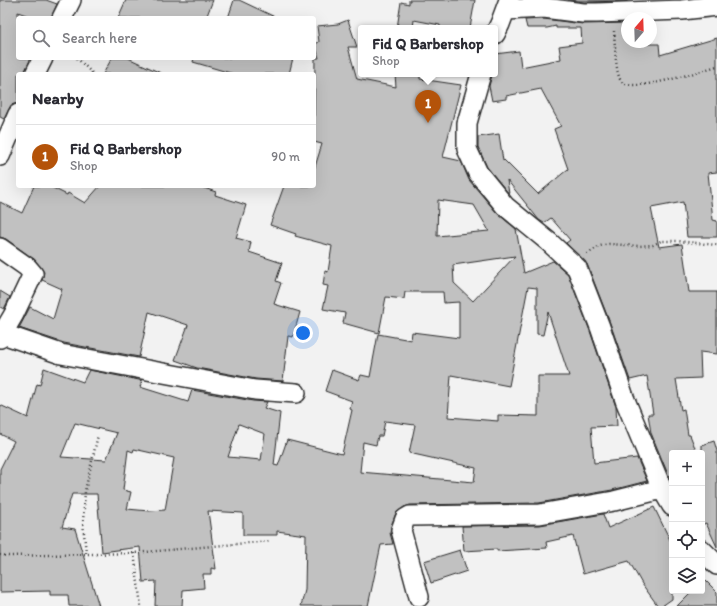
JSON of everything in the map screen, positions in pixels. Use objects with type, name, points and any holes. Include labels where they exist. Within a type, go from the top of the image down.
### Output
[{"type":"street","points":[[63,16],[71,0]]},
{"type":"street","points":[[498,27],[507,5],[583,13],[682,10],[717,6]]},
{"type":"street","points":[[36,72],[42,60]]},
{"type":"street","points":[[480,77],[467,123],[468,149],[478,173],[505,206],[549,242],[577,268],[600,327],[625,400],[662,489],[669,501]]},
{"type":"street","points":[[0,156],[16,119]]},
{"type":"street","points":[[0,248],[27,267],[33,274],[14,314],[1,336],[61,354],[255,390],[296,393]]},
{"type":"street","points":[[419,597],[401,530],[405,519],[410,516],[540,514],[614,501],[662,489]]},
{"type":"street","points":[[705,553],[717,565]]},
{"type":"path","points":[[612,13],[618,74],[622,82],[629,85],[671,80],[717,66]]},
{"type":"path","points":[[79,60],[91,72]]},
{"type":"path","points":[[571,263],[600,246],[609,244],[639,246],[653,245],[661,241],[677,240],[717,245]]},
{"type":"path","points":[[86,553],[83,523],[85,491],[98,435]]},
{"type":"path","points":[[0,555],[134,553],[270,541]]},
{"type":"path","points":[[134,553],[141,606]]},
{"type":"building","points":[[0,0],[46,0],[57,4],[52,16],[29,16],[18,12],[18,16],[16,16],[16,60],[30,60],[25,72],[16,72],[16,104],[11,105],[4,119],[0,117]]},
{"type":"building","points":[[126,0],[213,0],[207,16],[119,16]]},
{"type":"building","points":[[234,0],[239,0],[273,16],[229,16]]},
{"type":"building","points":[[409,0],[475,0],[471,25],[440,25],[414,20],[413,25],[397,25],[401,2],[409,4]]},
{"type":"building","points":[[568,0],[627,0],[627,1],[584,2]]},
{"type":"building","points":[[544,19],[583,24],[621,23],[621,48],[657,48],[657,44],[659,44],[660,55],[717,38],[717,172],[708,173],[713,220],[717,221],[717,237],[687,237],[683,202],[651,208],[659,247],[682,244],[689,292],[717,292],[717,354],[700,352],[701,378],[676,379],[681,410],[684,409],[688,435],[690,435],[696,450],[669,450],[669,477],[651,433],[648,414],[653,414],[647,376],[630,380],[587,264],[566,243],[570,240],[551,218],[544,223],[539,220],[507,180],[509,194],[487,167],[478,147],[478,137],[499,134],[503,161],[504,160],[538,194],[568,169],[554,129],[561,126],[541,89],[506,96],[506,99],[492,101],[489,86],[491,77],[498,77],[498,54],[519,51],[521,67],[561,59],[559,46],[582,43],[581,28],[556,28],[556,26],[547,28],[527,28],[525,20]]},
{"type":"building","points":[[348,20],[357,47],[348,47],[357,79],[396,87],[395,77],[420,77],[420,79],[461,85],[443,157],[461,161],[469,180],[497,213],[516,229],[524,273],[553,261],[568,274],[590,331],[616,407],[617,426],[591,427],[594,463],[637,458],[647,481],[612,490],[539,503],[410,505],[404,507],[396,513],[391,526],[390,533],[393,544],[381,545],[368,606],[301,606],[305,590],[306,535],[277,531],[277,535],[243,535],[243,513],[208,511],[216,569],[211,568],[211,574],[203,574],[204,588],[183,590],[182,606],[155,606],[156,581],[143,582],[140,547],[102,552],[97,494],[72,494],[62,527],[75,529],[99,606],[69,606],[68,595],[50,595],[50,591],[0,592],[0,469],[14,441],[0,434],[0,405],[28,418],[37,384],[40,385],[44,368],[83,382],[89,370],[139,380],[142,381],[140,387],[188,402],[192,390],[253,401],[267,402],[264,408],[280,413],[274,465],[278,466],[287,440],[342,454],[352,410],[350,409],[352,401],[325,391],[332,370],[359,380],[361,375],[370,377],[378,334],[411,340],[412,332],[459,338],[459,302],[444,303],[443,292],[405,292],[404,299],[386,297],[379,333],[343,323],[345,313],[323,309],[328,286],[323,285],[325,271],[328,272],[332,246],[295,236],[296,234],[270,225],[283,188],[316,188],[316,164],[322,144],[316,142],[315,60],[316,58],[319,58],[316,48],[316,44],[319,42],[317,26],[338,24]],"holes":[[[438,200],[474,205],[489,231],[437,236]],[[515,256],[473,301],[454,283],[453,265]],[[528,287],[537,288],[537,334],[543,335],[548,312],[569,376],[538,376],[538,416],[498,415],[498,421],[448,417],[451,375],[509,386]],[[385,421],[415,425],[409,453],[476,468],[474,482],[360,472],[363,442],[376,445],[378,436],[382,436]],[[75,423],[117,433],[106,460],[61,457]],[[239,424],[265,434],[261,460],[228,457]],[[134,449],[174,458],[165,510],[149,511],[127,509],[131,492],[123,490],[128,450],[133,452]]]},
{"type":"building","points":[[111,60],[132,60],[159,72],[104,72]]},
{"type":"building","points":[[194,60],[292,60],[290,72],[227,72],[193,62]]},
{"type":"building","points":[[33,188],[53,188],[67,195],[68,193],[85,203],[98,188],[204,188],[216,192],[215,195],[246,205],[236,238],[251,242],[249,252],[282,263],[276,281],[281,283],[274,304],[300,312],[293,337],[288,336],[283,381],[256,379],[197,368],[175,360],[188,325],[149,312],[139,357],[64,343],[19,328],[30,307],[53,319],[62,289],[42,280],[44,272],[35,260],[6,239],[0,237],[0,202],[22,213]]},
{"type":"building","points":[[0,291],[10,297],[4,309],[0,307]]},
{"type":"building","points":[[714,441],[717,451],[717,547],[705,524],[705,450],[702,450],[702,445]]},
{"type":"building","points":[[654,507],[669,538],[669,594],[672,594],[672,599],[662,606],[658,606],[642,584],[629,561],[583,574],[573,536],[546,542],[547,548],[464,551],[462,526],[540,525],[603,514],[608,528]]},
{"type":"building","points":[[460,550],[467,571],[431,583],[424,561]]},
{"type":"building","points":[[705,580],[717,592],[717,606],[677,606],[689,594],[705,594]]},
{"type":"place","name":"Fid Q Barbershop","points":[[428,123]]}]
